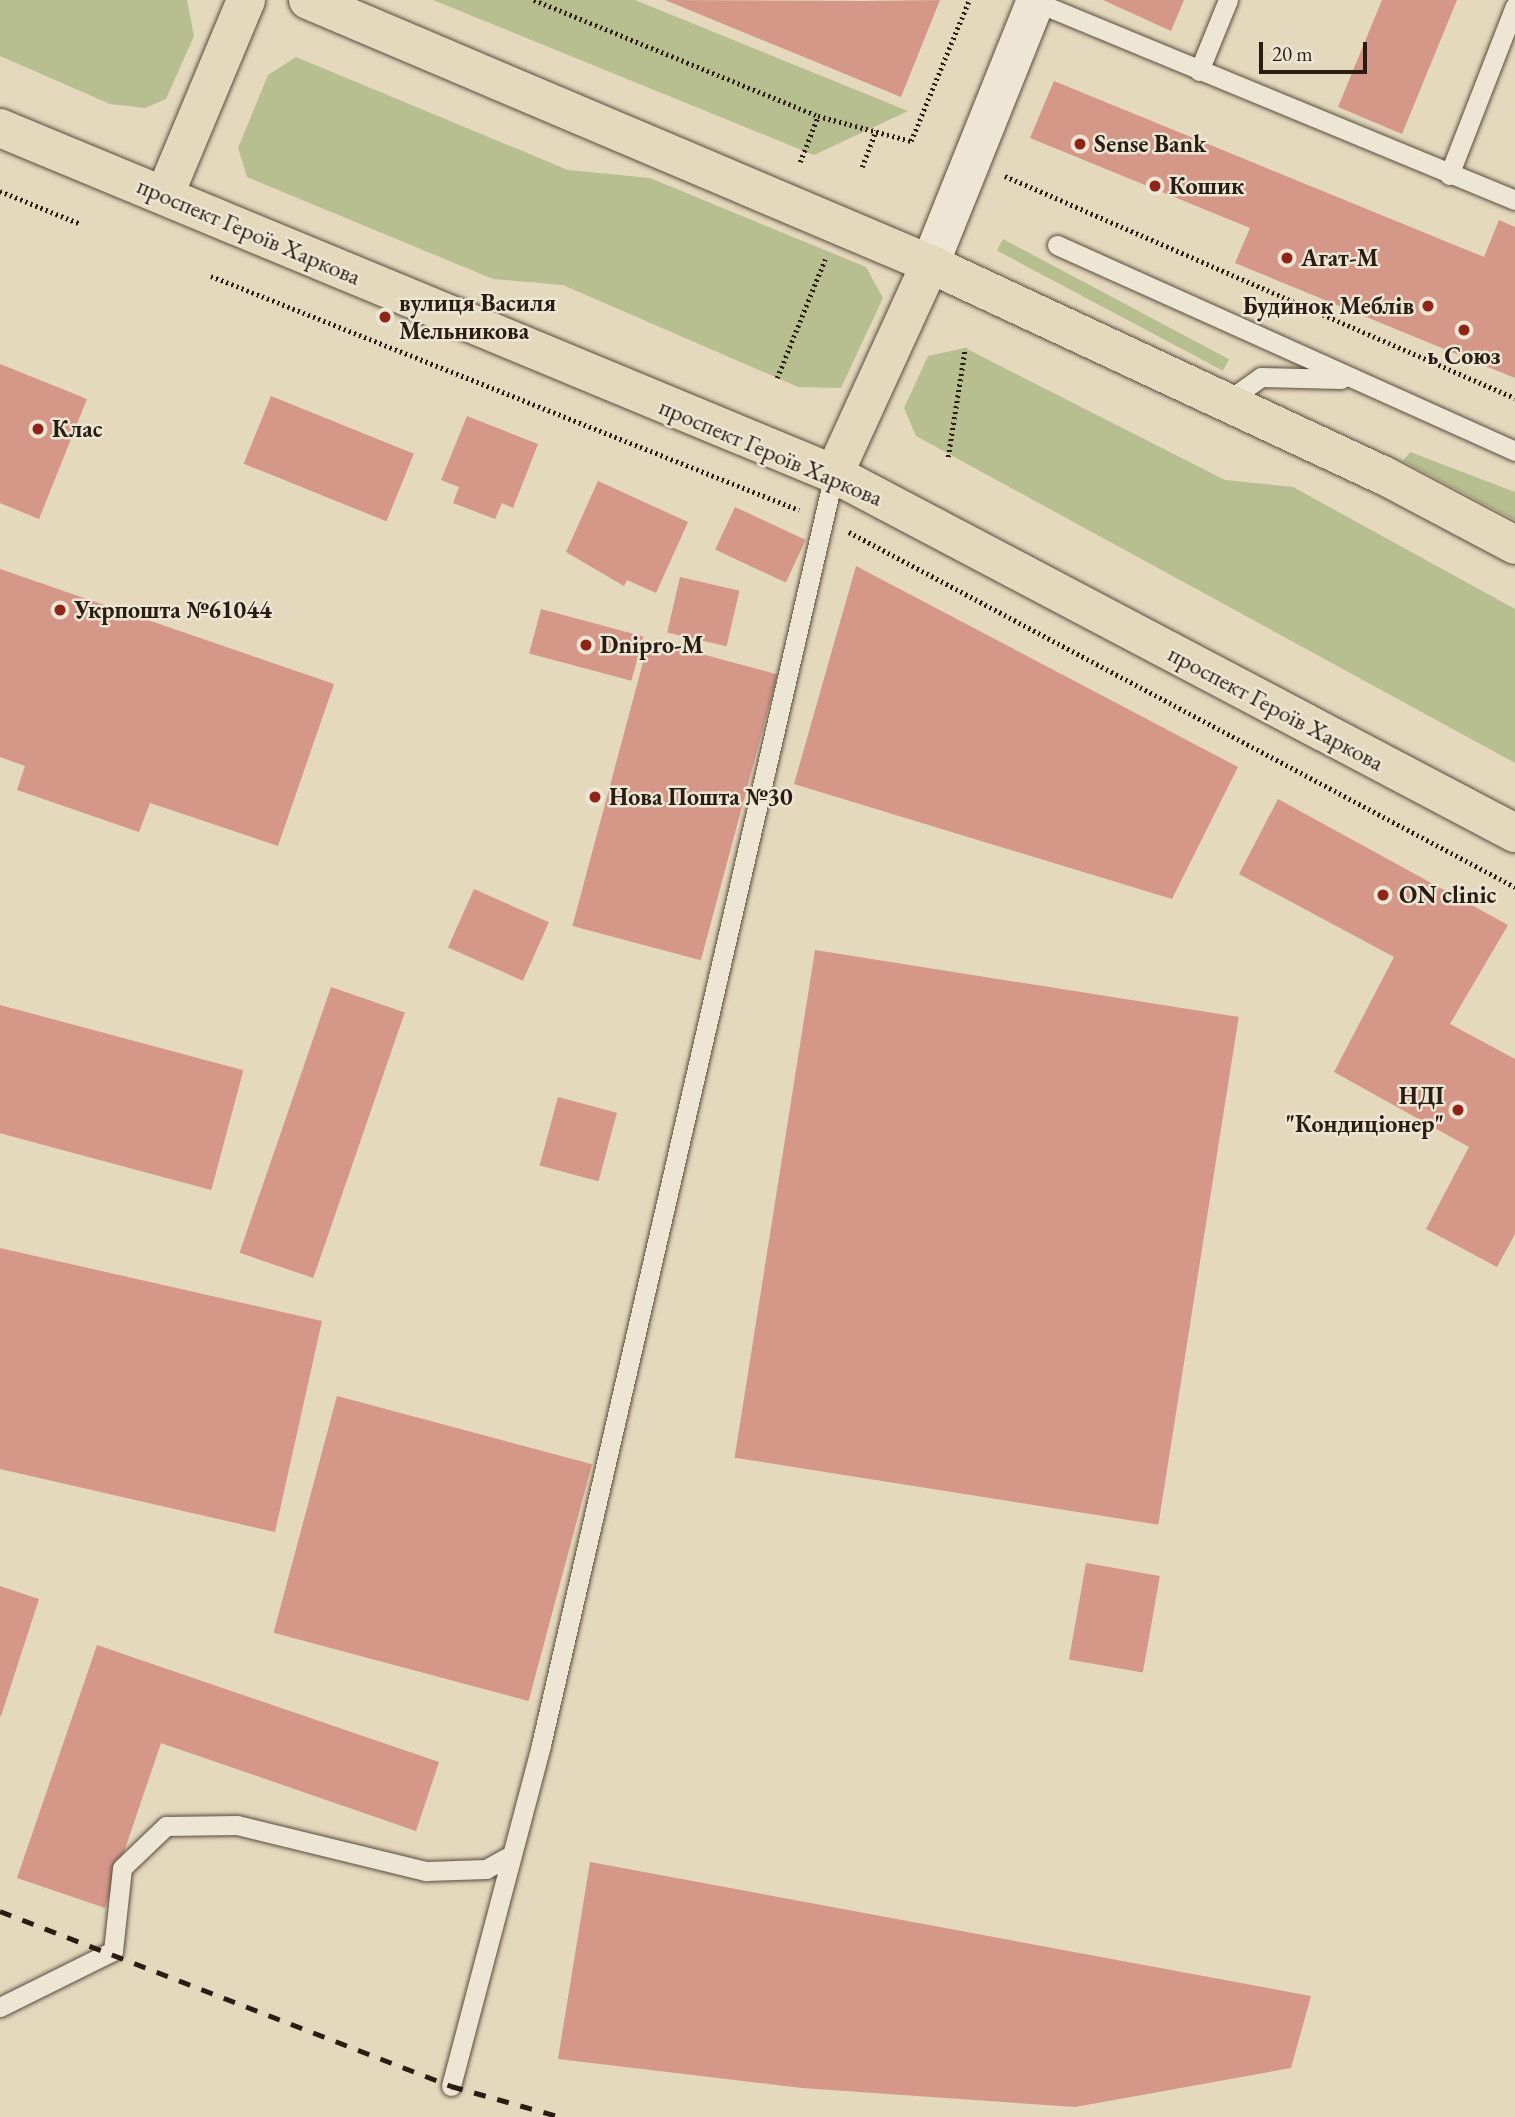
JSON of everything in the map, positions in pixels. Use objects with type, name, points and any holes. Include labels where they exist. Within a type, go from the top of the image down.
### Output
[{"type":"main road","points":[[165,194],[246,0]]},
{"type":"main road","points":[[308,0],[930,264],[1226,402],[1515,545]]},
{"type":"main road","name":"проспект Героїв Харкова","points":[[0,128],[165,194],[834,474],[1515,833]]},
{"type":"main road","points":[[834,474],[930,264]]},
{"type":"street","points":[[930,264],[1036,1]]},
{"type":"lane","points":[[1199,71],[1228,0]]},
{"type":"lane","points":[[1036,1],[1449,175],[1515,200]]},
{"type":"lane","points":[[1449,175],[1515,6]]},
{"type":"lane","points":[[1057,245],[1349,379],[1515,451]]},
{"type":"lane","points":[[1226,402],[1261,377],[1349,379]]},
{"type":"lane","points":[[451,2086],[506,1858],[541,1745],[826,521],[834,474]]},
{"type":"lane","points":[[0,2007],[113,1951],[122,1868],[166,1826],[237,1825],[426,1871],[485,1869],[506,1858]]},
{"type":"path","points":[[534,0],[818,116],[911,141],[969,0]]},
{"type":"path","points":[[800,162],[818,116]]},
{"type":"path","points":[[862,167],[876,131]]},
{"type":"path","points":[[996,173],[1515,398]]},
{"type":"path","points":[[0,191],[81,224]]},
{"type":"path","points":[[777,378],[827,251]]},
{"type":"path","points":[[211,276],[826,521],[1515,887]]},
{"type":"path","points":[[948,457],[965,348]]},
{"type":"green space","points":[[0,0],[187,0],[194,36],[166,99],[145,108],[110,104],[0,56]]},
{"type":"green space","points":[[433,0],[635,0],[908,111],[814,155]]},
{"type":"green space","points":[[296,57],[568,170],[650,178],[866,267],[883,298],[841,388],[798,387],[563,285],[493,279],[247,177],[238,148],[268,75]]},
{"type":"green space","points":[[1003,239],[1229,359],[1223,371],[997,250]]},
{"type":"green space","points":[[965,348],[1225,480],[1293,487],[1515,609],[1515,763],[916,436],[904,408],[928,356]]},
{"type":"green space","points":[[1410,452],[1515,492],[1515,520],[1403,461]]},
{"type":"building","points":[[665,0],[866,1],[940,0],[901,97]]},
{"type":"building","points":[[1103,0],[1184,0],[1171,31]]},
{"type":"building","points":[[1382,0],[1457,0],[1402,134],[1338,107]]},
{"type":"building","name":"Будинок Меблів","points":[[1054,81],[1484,257],[1499,220],[1515,227],[1515,378],[1235,263],[1250,228],[1030,138]]},
{"type":"building","name":"Клас","points":[[0,364],[87,399],[39,519],[0,503]]},
{"type":"building","points":[[271,396],[414,454],[386,521],[244,464]]},
{"type":"building","points":[[467,416],[538,444],[513,508],[502,503],[495,519],[453,503],[459,487],[441,480]]},
{"type":"building","points":[[598,481],[688,522],[656,593],[627,580],[624,586],[566,552]]},
{"type":"building","points":[[735,507],[806,540],[786,583],[715,550]]},
{"type":"building","points":[[856,566],[1238,767],[1172,899],[794,784]]},
{"type":"building","points":[[0,569],[334,684],[278,846],[150,803],[139,832],[17,790],[25,766],[0,757]]},
{"type":"building","points":[[680,577],[739,591],[727,646],[667,633]]},
{"type":"building","name":"Dnipro-M","points":[[541,609],[643,636],[631,681],[529,653]]},
{"type":"building","points":[[649,640],[777,674],[701,960],[572,926]]},
{"type":"building","points":[[1278,799],[1508,925],[1450,1024],[1515,1059],[1515,1234],[1497,1267],[1426,1229],[1469,1147],[1334,1072],[1394,957],[1239,874]]},
{"type":"building","points":[[474,889],[549,922],[523,981],[448,947]]},
{"type":"building","points":[[815,950],[1239,1017],[1158,1525],[735,1458]]},
{"type":"building","points":[[331,987],[405,1012],[313,1278],[240,1253]]},
{"type":"building","points":[[0,1005],[243,1070],[211,1190],[0,1133]]},
{"type":"building","points":[[558,1097],[617,1113],[599,1181],[540,1166]]},
{"type":"building","points":[[0,1248],[322,1321],[275,1532],[0,1469]]},
{"type":"building","points":[[337,1396],[592,1464],[529,1701],[274,1633]]},
{"type":"building","points":[[1086,1563],[1160,1576],[1143,1673],[1069,1660]]},
{"type":"building","points":[[0,1586],[39,1599],[1,1716],[0,1716]]},
{"type":"building","points":[[97,1645],[439,1762],[416,1831],[161,1743],[105,1908],[17,1878]]},
{"type":"building","points":[[590,1862],[1311,1996],[1291,2068],[1075,2107],[802,2088],[558,2059]]},
{"type":"railway","points":[[0,1911],[451,2086],[561,2117]]},
{"type":"place","name":"Sense Bank","points":[[1080,144]]},
{"type":"place","name":"Кошик","points":[[1155,186]]},
{"type":"place","name":"Агат-М","points":[[1287,258]]},
{"type":"place","name":"Будинок Меблів","points":[[1428,306]]},
{"type":"place","name":"вулиця Василя Мельникова","points":[[385,317]]},
{"type":"place","name":"ь Союз","points":[[1464,330]]},
{"type":"place","name":"Клас","points":[[38,429]]},
{"type":"place","name":"Укрпошта №61044","points":[[60,610]]},
{"type":"place","name":"Dnipro-M","points":[[586,645]]},
{"type":"place","name":"Нова Пошта №30","points":[[595,797]]},
{"type":"place","name":"ON clinic","points":[[1383,895]]},
{"type":"place","name":"НДІ \"Кондиціонер\"","points":[[1458,1110]]}]
